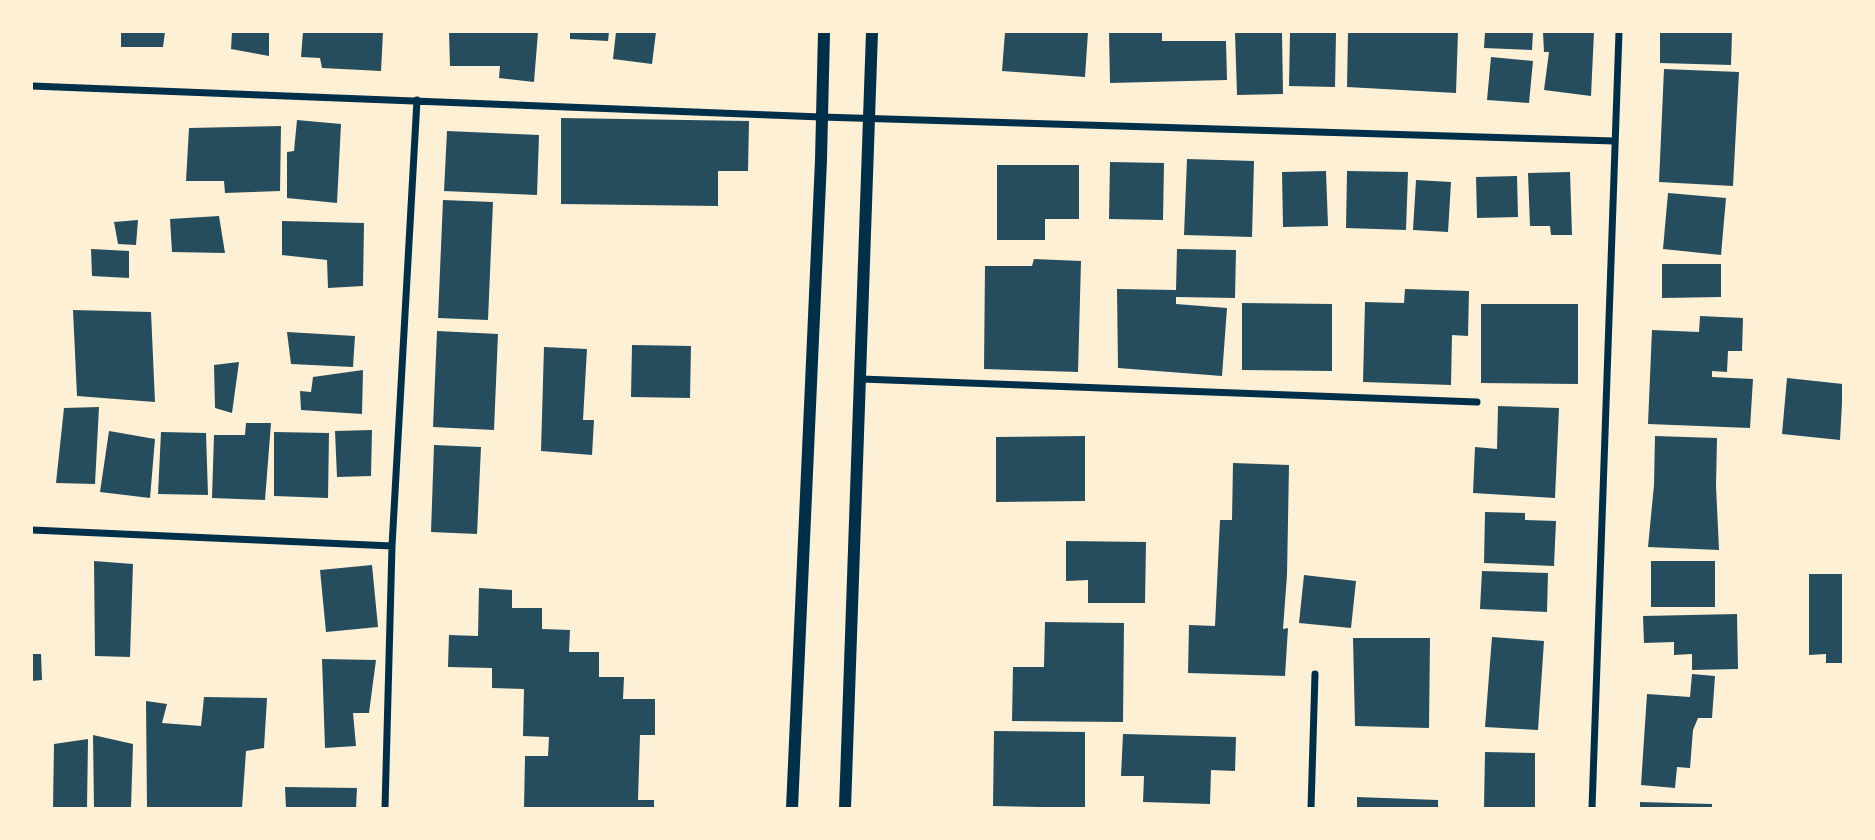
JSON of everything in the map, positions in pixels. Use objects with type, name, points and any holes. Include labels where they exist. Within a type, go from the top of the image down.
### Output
[{"type":"street","points":[[792,808],[824,32]]},
{"type":"street","points":[[845,808],[872,32]]},
{"type":"street","points":[[1592,808],[1619,32]]},
{"type":"street","points":[[32,86],[821,117],[1614,141]]},
{"type":"street","points":[[385,808],[392,546],[417,100]]},
{"type":"street","points":[[860,379],[1477,402]]},
{"type":"street","points":[[32,530],[392,546]]},
{"type":"street","points":[[1311,808],[1315,674]]},
{"type":"building","points":[[121,32],[165,32],[163,47],[121,47]]},
{"type":"building","points":[[232,32],[269,32],[269,56],[231,49]]},
{"type":"building","points":[[303,32],[383,32],[381,71],[322,68],[320,58],[301,57]]},
{"type":"building","points":[[449,32],[538,32],[534,82],[499,78],[500,66],[450,66]]},
{"type":"building","points":[[570,32],[609,32],[608,41],[570,39]]},
{"type":"building","points":[[616,32],[656,32],[652,64],[613,59]]},
{"type":"building","points":[[1005,32],[1088,32],[1085,77],[1002,71]]},
{"type":"building","points":[[1109,32],[1162,32],[1162,41],[1226,41],[1227,80],[1110,83]]},
{"type":"building","points":[[1235,32],[1282,32],[1283,94],[1237,95]]},
{"type":"building","points":[[1290,32],[1336,32],[1335,87],[1289,86]]},
{"type":"building","points":[[1348,32],[1458,32],[1456,93],[1347,87]]},
{"type":"building","points":[[1485,32],[1533,32],[1532,50],[1484,48]]},
{"type":"building","points":[[1543,32],[1594,32],[1591,96],[1544,90],[1549,52],[1544,52]]},
{"type":"building","points":[[1660,32],[1732,32],[1731,65],[1660,63]]},
{"type":"building","points":[[1491,57],[1533,61],[1529,103],[1487,100]]},
{"type":"building","points":[[1664,69],[1739,72],[1733,186],[1659,182]]},
{"type":"building","points":[[561,118],[749,121],[748,171],[718,171],[718,206],[561,204]]},
{"type":"building","points":[[297,120],[341,124],[337,203],[287,198],[287,152],[294,151]]},
{"type":"building","points":[[281,126],[280,191],[225,193],[224,181],[186,181],[189,128]]},
{"type":"building","points":[[447,131],[539,135],[537,195],[444,191]]},
{"type":"building","points":[[1187,159],[1254,161],[1252,237],[1184,235]]},
{"type":"building","points":[[1110,162],[1164,163],[1163,220],[1109,219]]},
{"type":"building","points":[[997,165],[1079,165],[1079,219],[1045,219],[1045,240],[997,240]]},
{"type":"building","points":[[1326,171],[1328,226],[1283,227],[1282,172]]},
{"type":"building","points":[[1347,171],[1408,172],[1406,230],[1346,228]]},
{"type":"building","points":[[1570,172],[1572,235],[1551,235],[1550,226],[1530,226],[1528,173]]},
{"type":"building","points":[[1517,176],[1518,217],[1477,218],[1476,177]]},
{"type":"building","points":[[1416,180],[1451,182],[1448,232],[1413,230]]},
{"type":"building","points":[[1668,193],[1726,198],[1721,255],[1663,249]]},
{"type":"building","points":[[443,200],[493,202],[488,320],[438,318]]},
{"type":"building","points":[[219,216],[225,253],[172,252],[170,219]]},
{"type":"building","points":[[138,220],[136,245],[118,244],[114,222]]},
{"type":"building","points":[[282,221],[364,223],[363,286],[328,288],[327,260],[282,255]]},
{"type":"building","points":[[91,249],[129,251],[129,278],[92,276]]},
{"type":"building","points":[[1177,249],[1236,250],[1235,298],[1176,297],[1176,304],[1227,308],[1222,376],[1118,368],[1117,289],[1176,290]]},
{"type":"building","points":[[1034,259],[1081,261],[1078,372],[984,369],[985,266],[1032,266]]},
{"type":"building","points":[[1662,264],[1721,264],[1721,297],[1662,298]]},
{"type":"building","points":[[1405,289],[1469,291],[1468,336],[1452,335],[1451,385],[1363,382],[1365,302],[1404,303]]},
{"type":"building","points":[[1242,303],[1332,304],[1332,371],[1242,370]]},
{"type":"building","points":[[1481,304],[1578,304],[1578,384],[1481,383]]},
{"type":"building","points":[[73,310],[151,312],[155,402],[77,396]]},
{"type":"building","points":[[1700,316],[1743,318],[1742,351],[1728,351],[1727,372],[1712,371],[1712,377],[1753,379],[1750,428],[1648,424],[1652,330],[1699,332]]},
{"type":"building","points":[[437,331],[498,334],[494,430],[433,427]]},
{"type":"building","points":[[287,332],[355,336],[353,367],[291,364]]},
{"type":"building","points":[[632,345],[691,346],[690,398],[631,397]]},
{"type":"building","points":[[544,347],[587,349],[583,420],[594,420],[592,455],[541,451]]},
{"type":"building","points":[[239,362],[232,413],[215,408],[214,365]]},
{"type":"building","points":[[363,370],[362,414],[301,410],[300,391],[311,392],[313,377]]},
{"type":"building","points":[[1787,378],[1843,384],[1840,440],[1782,434]]},
{"type":"building","points":[[1498,406],[1559,408],[1555,498],[1473,493],[1475,447],[1497,449]]},
{"type":"building","points":[[99,407],[95,484],[56,483],[64,408]]},
{"type":"building","points":[[246,423],[271,423],[265,500],[212,498],[214,435],[245,435]]},
{"type":"building","points":[[372,430],[371,476],[337,477],[335,431]]},
{"type":"building","points":[[109,431],[155,439],[150,498],[100,492]]},
{"type":"building","points":[[161,432],[206,433],[208,495],[158,494]]},
{"type":"building","points":[[274,432],[329,433],[328,498],[274,496]]},
{"type":"building","points":[[1085,436],[1085,501],[996,502],[996,437]]},
{"type":"building","points":[[1655,436],[1717,438],[1719,550],[1648,547]]},
{"type":"building","points":[[434,445],[481,447],[477,534],[431,532]]},
{"type":"building","points":[[1233,463],[1289,465],[1283,629],[1288,628],[1285,676],[1188,673],[1189,625],[1215,626],[1220,520],[1232,520]]},
{"type":"building","points":[[1485,512],[1525,513],[1525,520],[1556,521],[1554,566],[1484,563]]},
{"type":"building","points":[[1066,541],[1146,542],[1145,603],[1088,603],[1088,580],[1066,581]]},
{"type":"building","points":[[94,561],[133,564],[130,657],[95,656]]},
{"type":"building","points":[[1651,561],[1715,561],[1715,607],[1651,607]]},
{"type":"building","points":[[372,565],[378,627],[326,632],[320,570]]},
{"type":"building","points":[[1482,571],[1548,573],[1547,612],[1480,609]]},
{"type":"building","points":[[1809,574],[1843,574],[1843,663],[1826,663],[1826,654],[1809,655]]},
{"type":"building","points":[[1304,575],[1356,581],[1351,628],[1299,623]]},
{"type":"building","points":[[479,588],[512,590],[512,608],[542,608],[542,629],[570,630],[569,652],[599,652],[599,677],[624,677],[623,699],[655,699],[655,735],[640,735],[638,800],[654,800],[654,808],[524,808],[525,756],[548,756],[549,737],[523,736],[524,689],[492,688],[492,668],[448,667],[449,635],[478,636]]},
{"type":"building","points":[[1737,614],[1738,669],[1692,670],[1692,654],[1674,655],[1674,642],[1644,643],[1643,616]]},
{"type":"building","points":[[1045,622],[1124,623],[1123,722],[1012,721],[1013,667],[1044,667]]},
{"type":"building","points":[[1492,637],[1544,641],[1538,730],[1485,727]]},
{"type":"building","points":[[1353,638],[1430,638],[1429,728],[1355,726]]},
{"type":"building","points":[[32,654],[41,654],[42,680],[32,681]]},
{"type":"building","points":[[322,659],[376,660],[369,713],[353,713],[356,746],[325,748]]},
{"type":"building","points":[[1692,674],[1715,676],[1712,718],[1698,718],[1693,730],[1690,768],[1677,767],[1675,788],[1641,785],[1647,694],[1690,697]]},
{"type":"building","points":[[204,697],[267,698],[264,748],[246,751],[242,808],[147,808],[146,701],[167,704],[162,723],[201,726]]},
{"type":"building","points":[[994,731],[1085,732],[1085,808],[993,806]]},
{"type":"building","points":[[1123,734],[1236,737],[1235,771],[1211,770],[1210,804],[1143,802],[1144,776],[1121,776]]},
{"type":"building","points":[[93,735],[133,744],[131,808],[94,808]]},
{"type":"building","points":[[88,739],[87,808],[53,808],[54,744]]},
{"type":"building","points":[[1485,752],[1535,753],[1535,808],[1484,808]]},
{"type":"building","points":[[285,787],[357,788],[356,808],[286,808]]},
{"type":"building","points":[[1357,797],[1438,800],[1438,808],[1357,808]]},
{"type":"building","points":[[1640,802],[1712,804],[1712,808],[1640,808]]}]
